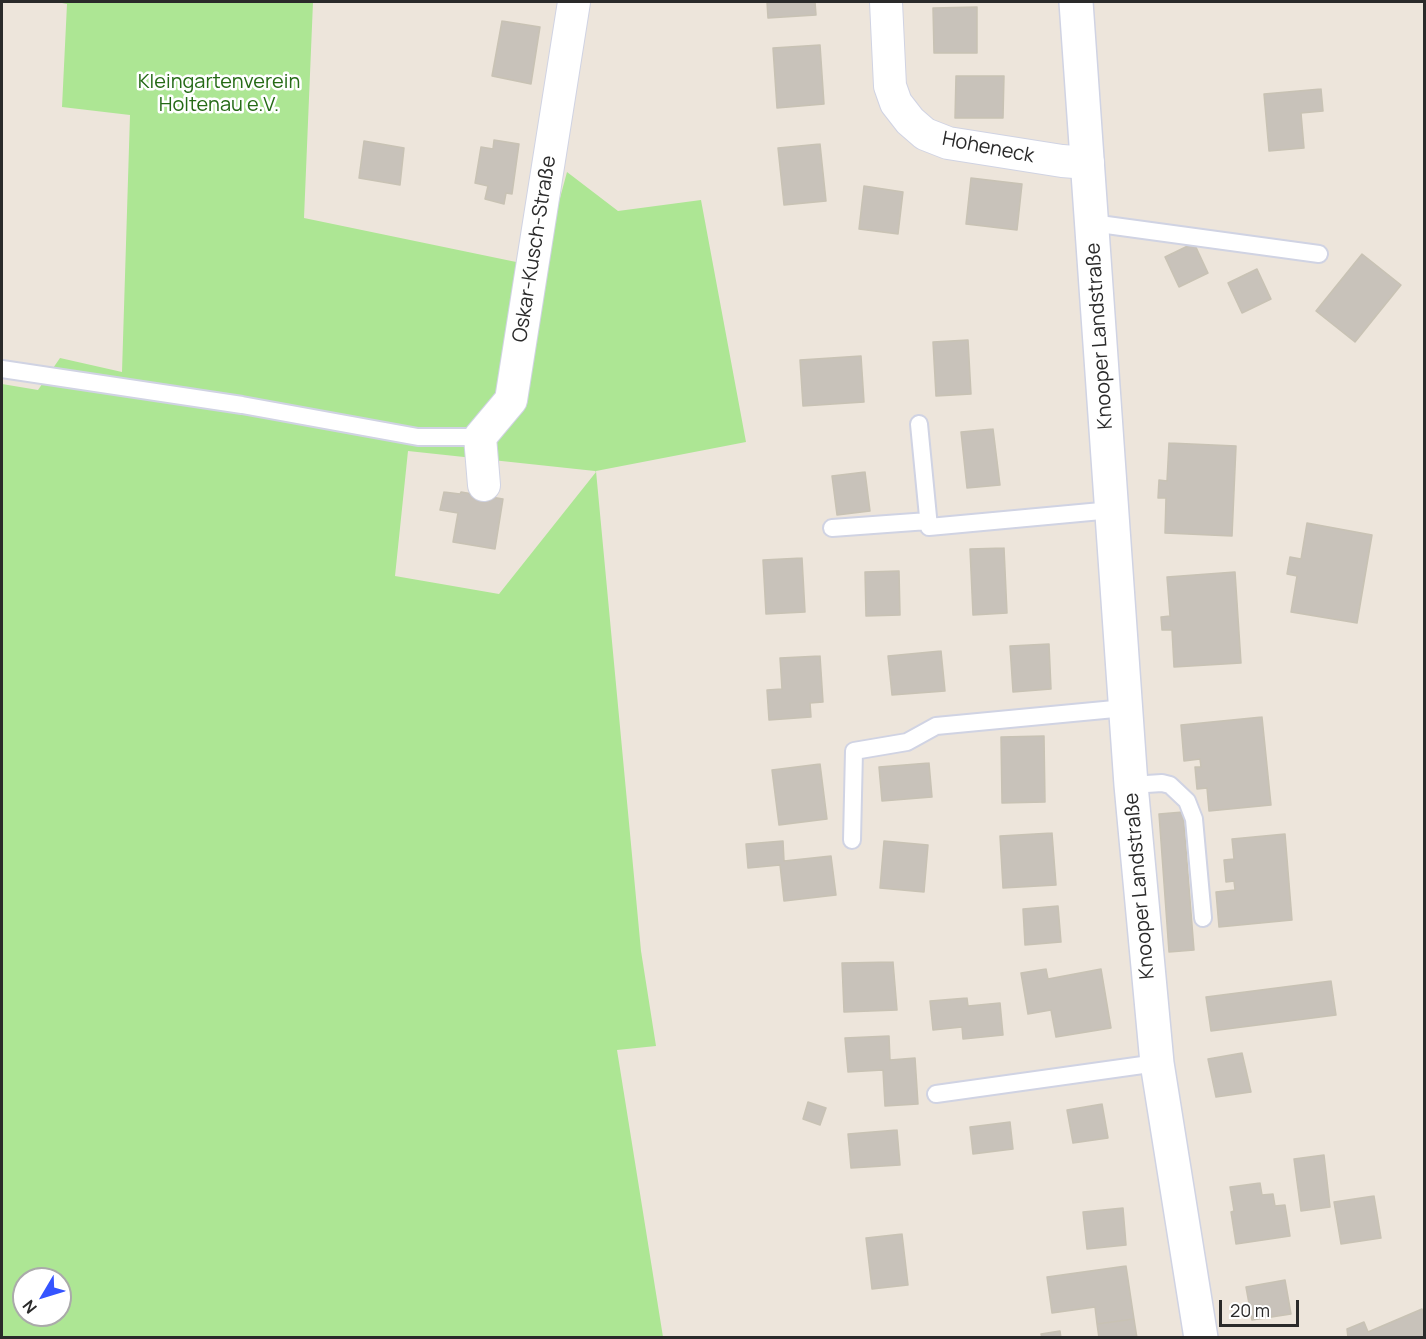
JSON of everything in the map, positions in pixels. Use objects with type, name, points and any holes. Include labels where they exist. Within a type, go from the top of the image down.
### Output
[{"type":"street","name":"Oskar-Kusch-Straße","points":[[480,437],[512,400],[574,2]]},
{"type":"street","name":"Hoheneck","points":[[886,2],[890,86],[896,103],[910,121],[925,134],[948,143],[1088,163]]},
{"type":"street","name":"Knooper Landstraße","points":[[1076,2],[1125,708],[1156,1063],[1200,1338]]},
{"type":"street","points":[[480,437],[484,485]]},
{"type":"lane","points":[[1092,223],[1319,254]]},
{"type":"lane","points":[[2,369],[242,405],[418,437],[480,437]]},
{"type":"lane","points":[[918,424],[929,527],[1112,510]]},
{"type":"lane","points":[[832,528],[928,521]]},
{"type":"lane","points":[[852,840],[854,751],[907,742],[936,726],[1125,708]]},
{"type":"lane","points":[[1131,784],[1170,785],[1187,801],[1194,819],[1203,918]]},
{"type":"lane","points":[[936,1094],[1156,1063]]},
{"type":"green space","name":"Kleingartenverein Holtenau e.V.","points":[[57,2],[313,2],[304,218],[521,263],[545,254],[567,172],[618,211],[701,200],[746,442],[596,471],[641,951],[656,1046],[617,1050],[663,1337],[2,1337],[2,384],[38,390],[60,358],[122,372],[130,115],[62,107],[67,4]],"holes":[[[408,451],[595,471],[499,594],[395,576]]]},
{"type":"building","points":[[767,2],[815,2],[816,15],[768,18]]},
{"type":"building","points":[[977,7],[977,53],[934,53],[933,8]]},
{"type":"building","points":[[502,21],[540,27],[531,84],[492,76]]},
{"type":"building","points":[[820,45],[824,104],[777,108],[773,48]]},
{"type":"building","points":[[956,76],[1004,76],[1003,118],[955,118]]},
{"type":"building","points":[[1321,89],[1323,111],[1301,113],[1304,148],[1269,151],[1264,94]]},
{"type":"building","points":[[494,140],[519,144],[512,194],[506,193],[504,204],[485,199],[488,186],[475,183],[481,147],[493,149]]},
{"type":"building","points":[[364,141],[404,148],[400,185],[359,178]]},
{"type":"building","points":[[820,144],[826,201],[784,205],[778,148]]},
{"type":"building","points":[[971,178],[1022,184],[1017,230],[966,224]]},
{"type":"building","points":[[864,186],[903,192],[898,234],[859,229]]},
{"type":"building","points":[[1194,243],[1208,273],[1179,287],[1165,257]]},
{"type":"building","points":[[1362,254],[1401,285],[1355,342],[1316,311]]},
{"type":"building","points":[[1257,269],[1271,299],[1242,313],[1228,283]]},
{"type":"building","points":[[968,340],[971,394],[936,396],[933,342]]},
{"type":"building","points":[[861,356],[864,402],[803,406],[800,360]]},
{"type":"building","points":[[993,429],[1000,485],[967,488],[961,432]]},
{"type":"building","points":[[1169,443],[1236,446],[1232,536],[1165,533],[1166,498],[1158,498],[1159,480],[1167,481]]},
{"type":"building","points":[[865,472],[870,511],[837,515],[832,476]]},
{"type":"building","points":[[444,492],[460,494],[461,492],[503,499],[495,549],[453,542],[458,513],[440,510]]},
{"type":"building","points":[[1307,523],[1372,535],[1357,623],[1291,612],[1297,576],[1287,574],[1290,557],[1301,559]]},
{"type":"building","points":[[1004,548],[1007,613],[973,615],[970,549]]},
{"type":"building","points":[[802,558],[805,612],[766,614],[763,560]]},
{"type":"building","points":[[899,571],[900,615],[866,616],[865,572]]},
{"type":"building","points":[[1235,572],[1241,663],[1174,667],[1172,630],[1162,630],[1161,617],[1170,616],[1167,577]]},
{"type":"building","points":[[1049,644],[1051,689],[1013,692],[1010,646]]},
{"type":"building","points":[[941,651],[945,691],[892,695],[888,656]]},
{"type":"building","points":[[820,656],[823,702],[810,703],[811,717],[769,720],[767,690],[782,689],[780,658]]},
{"type":"building","points":[[1262,717],[1271,805],[1209,811],[1207,788],[1197,789],[1195,767],[1201,767],[1200,759],[1184,761],[1181,725]]},
{"type":"building","points":[[1044,736],[1045,802],[1002,803],[1001,737]]},
{"type":"building","points":[[929,763],[932,797],[882,801],[879,767]]},
{"type":"building","points":[[820,764],[827,819],[779,825],[772,770]]},
{"type":"building","points":[[1183,812],[1194,950],[1169,952],[1159,814]]},
{"type":"building","points":[[1052,833],[1056,885],[1003,888],[1000,836]]},
{"type":"building","points":[[1285,834],[1292,920],[1219,927],[1216,892],[1235,890],[1234,881],[1226,882],[1224,860],[1234,859],[1232,839]]},
{"type":"building","points":[[783,841],[784,861],[831,856],[836,895],[784,901],[780,865],[748,868],[746,844]]},
{"type":"building","points":[[884,841],[928,845],[924,892],[880,888]]},
{"type":"building","points":[[1058,906],[1061,942],[1025,945],[1023,909]]},
{"type":"building","points":[[893,962],[897,1010],[844,1012],[842,963]]},
{"type":"building","points":[[1046,969],[1048,979],[1101,969],[1111,1028],[1056,1037],[1051,1010],[1028,1014],[1021,973]]},
{"type":"building","points":[[1331,981],[1336,1015],[1211,1031],[1206,997]]},
{"type":"building","points":[[967,998],[968,1006],[1000,1003],[1003,1035],[963,1039],[962,1027],[933,1030],[930,1001]]},
{"type":"building","points":[[889,1036],[890,1060],[915,1058],[918,1104],[885,1106],[883,1070],[848,1072],[845,1038]]},
{"type":"building","points":[[1242,1053],[1251,1092],[1216,1097],[1208,1059]]},
{"type":"building","points":[[808,1102],[826,1108],[820,1125],[803,1119]]},
{"type":"building","points":[[1102,1104],[1108,1138],[1073,1143],[1067,1110]]},
{"type":"building","points":[[1010,1122],[1013,1149],[973,1154],[970,1127]]},
{"type":"building","points":[[897,1130],[900,1165],[851,1168],[848,1134]]},
{"type":"building","points":[[1324,1155],[1330,1207],[1301,1211],[1294,1159]]},
{"type":"building","points":[[1260,1183],[1262,1195],[1273,1194],[1275,1206],[1285,1205],[1290,1236],[1236,1244],[1230,1187]]},
{"type":"building","points":[[1374,1196],[1381,1238],[1341,1244],[1334,1202]]},
{"type":"building","points":[[1123,1208],[1126,1245],[1087,1249],[1083,1212]]},
{"type":"building","points":[[902,1234],[908,1285],[872,1289],[866,1238]]},
{"type":"building","points":[[1126,1266],[1134,1319],[1097,1324],[1095,1307],[1052,1313],[1047,1277]]},
{"type":"building","points":[[1285,1280],[1291,1314],[1252,1320],[1246,1287]]},
{"type":"building","points":[[1422,1309],[1424,1338],[1348,1338],[1347,1329],[1364,1322],[1368,1332]]},
{"type":"building","points":[[1134,1319],[1137,1338],[1099,1338],[1097,1324]]},
{"type":"building","points":[[1060,1331],[1061,1338],[1042,1338],[1041,1334]]}]
